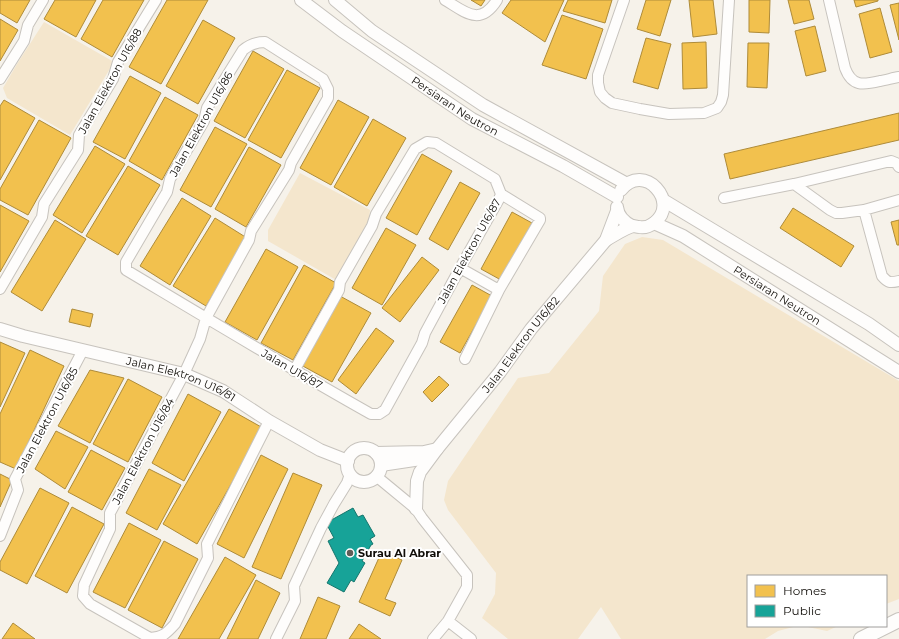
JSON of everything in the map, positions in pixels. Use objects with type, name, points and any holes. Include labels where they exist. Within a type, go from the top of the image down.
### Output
[{"type":"main road","points":[[887,626],[899,620]]},
{"type":"main road","points":[[861,639],[885,627]]},
{"type":"street","points":[[0,79],[24,41],[28,25],[43,0]]},
{"type":"street","name":"Jalan Elektron U16/88","points":[[0,290],[42,217],[44,204],[78,150],[79,135],[113,79],[118,62],[156,0]]},
{"type":"street","name":"Persiaran Neutron","points":[[301,0],[342,31],[472,119],[563,166],[617,197]]},
{"type":"street","name":"Persiaran Neutron","points":[[335,0],[372,31],[483,105],[627,184]]},
{"type":"street","points":[[445,0],[469,15],[475,16],[481,15],[488,11],[497,0]]},
{"type":"street","points":[[624,0],[598,75],[600,92],[612,103],[640,110],[676,114],[704,113],[717,108],[721,102],[723,95],[729,0]]},
{"type":"street","points":[[829,0],[848,75],[860,84],[899,77]]},
{"type":"street","name":"Jalan Elektron U16/86","points":[[184,374],[200,339],[206,318],[249,240],[251,231],[289,170],[291,163],[328,98],[328,89],[323,79],[265,42],[258,42],[249,45],[243,50],[207,108],[204,121],[170,179],[167,192],[126,262],[126,270],[206,318]]},
{"type":"street","name":"Jalan Elektron U16/87","points":[[294,371],[339,290],[340,282],[372,226],[376,214],[415,149],[427,142],[436,143],[495,179],[500,190],[499,199],[460,268],[425,333],[422,343],[385,410],[379,414]]},
{"type":"street","points":[[724,198],[794,184],[891,161],[896,163],[899,167]]},
{"type":"street","points":[[642,180],[649,182],[656,187],[663,200],[663,206],[661,213],[654,223],[640,228],[625,223],[620,218],[617,211],[617,197],[627,184],[642,180]]},
{"type":"street","points":[[794,184],[836,213],[864,210],[899,200]]},
{"type":"street","points":[[465,359],[499,290],[540,219],[500,194]]},
{"type":"street","name":"Persiaran Neutron","points":[[663,200],[869,324],[899,345]]},
{"type":"street","points":[[864,210],[882,276],[890,283],[899,282]]},
{"type":"street","points":[[606,240],[617,211]]},
{"type":"street","name":"Persiaran Neutron","points":[[654,223],[683,236],[899,372]]},
{"type":"street","points":[[606,240],[632,226]]},
{"type":"street","name":"Jalan Elektron U16/82","points":[[416,509],[417,481],[420,472],[500,372],[531,329],[606,240]]},
{"type":"street","points":[[460,268],[499,290]]},
{"type":"street","name":"Jalan U16/87","points":[[206,318],[294,371],[371,414],[379,414]]},
{"type":"street","name":"Jalan Elektron U16/81","points":[[0,330],[184,374],[223,391],[320,450],[348,461]]},
{"type":"street","name":"Jalan Elektron U16/85","points":[[0,536],[18,490],[15,479],[83,350]]},
{"type":"street","name":"Jalan Elektron U16/84","points":[[184,374],[110,513],[110,529],[84,585],[83,591],[83,596],[90,604],[150,638],[163,636],[175,624],[208,558],[207,544],[269,420]]},
{"type":"street","points":[[433,639],[448,621],[467,587],[467,575],[416,509],[379,471],[379,457],[376,453],[367,448],[362,448],[353,452],[347,465],[353,478],[362,482],[368,481],[372,479],[379,471],[424,458],[437,449]]},
{"type":"street","points":[[376,453],[424,452],[437,449]]},
{"type":"street","points":[[276,639],[295,601],[294,586],[320,528],[347,483],[350,474]]},
{"type":"street","points":[[448,621],[471,639]]},
{"type":"shaded area","points":[[44,22],[114,62],[70,135],[7,98],[3,88]]},
{"type":"shaded area","points":[[300,173],[370,210],[369,219],[338,281],[268,241],[268,230]]},
{"type":"shaded area","points":[[642,237],[663,240],[899,381],[899,599],[887,604],[887,575],[747,575],[747,627],[793,627],[778,631],[765,639],[621,639],[601,607],[578,639],[508,639],[482,618],[495,594],[496,573],[448,510],[444,500],[448,481],[518,378],[549,373],[599,311],[603,276],[625,244]]},
{"type":"shaded area","points":[[808,627],[836,627],[827,631]]},
{"type":"building: Homes","points":[[0,0],[30,0],[17,23],[0,13]]},
{"type":"building: Homes","points":[[55,0],[96,0],[76,37],[44,19]]},
{"type":"building: Homes","points":[[103,0],[144,0],[112,57],[81,39]]},
{"type":"building: Homes","points":[[167,0],[208,0],[161,84],[129,67]]},
{"type":"building: Homes","points":[[471,0],[485,0],[481,6]]},
{"type":"building: Homes","points":[[511,0],[564,0],[545,42],[502,13]]},
{"type":"building: Homes","points":[[568,0],[612,0],[605,23],[563,11]]},
{"type":"building: Homes","points":[[646,0],[671,0],[660,36],[637,29]]},
{"type":"building: Homes","points":[[689,0],[713,0],[717,34],[693,37]]},
{"type":"building: Homes","points":[[749,0],[770,0],[769,33],[749,32]]},
{"type":"building: Homes","points":[[788,0],[809,0],[814,19],[794,24]]},
{"type":"building: Homes","points":[[854,0],[878,0],[878,1],[856,7]]},
{"type":"building: Homes","points":[[899,3],[899,40],[890,5]]},
{"type":"building: Homes","points":[[880,8],[892,52],[870,58],[859,14]]},
{"type":"building: Homes","points":[[562,15],[603,29],[586,79],[542,65]]},
{"type":"building: Homes","points":[[0,19],[18,30],[0,61]]},
{"type":"building: Homes","points":[[203,20],[235,38],[198,104],[166,86]]},
{"type":"building: Homes","points":[[815,26],[826,71],[806,76],[795,31]]},
{"type":"building: Homes","points":[[646,38],[671,44],[658,89],[633,82]]},
{"type":"building: Homes","points":[[706,42],[707,88],[683,89],[682,43]]},
{"type":"building: Homes","points":[[748,43],[769,43],[767,88],[747,87]]},
{"type":"building: Homes","points":[[253,51],[284,69],[245,138],[214,121]]},
{"type":"building: Homes","points":[[287,70],[320,88],[281,158],[248,140]]},
{"type":"building: Homes","points":[[130,76],[161,93],[125,159],[93,142]]},
{"type":"building: Homes","points":[[165,97],[198,115],[162,180],[129,161]]},
{"type":"building: Homes","points":[[4,100],[35,118],[0,180],[0,106]]},
{"type":"building: Homes","points":[[338,100],[369,117],[331,185],[300,168]]},
{"type":"building: Homes","points":[[899,113],[899,140],[730,179],[724,154]]},
{"type":"building: Homes","points":[[373,119],[406,138],[367,206],[334,187]]},
{"type":"building: Homes","points":[[39,120],[71,138],[28,215],[0,200],[0,189]]},
{"type":"building: Homes","points":[[215,127],[247,144],[211,207],[180,190]]},
{"type":"building: Homes","points":[[95,146],[125,164],[82,233],[53,215]]},
{"type":"building: Homes","points":[[249,147],[281,165],[246,227],[215,209]]},
{"type":"building: Homes","points":[[422,154],[452,171],[417,235],[386,218]]},
{"type":"building: Homes","points":[[128,166],[160,185],[118,255],[86,236]]},
{"type":"building: Homes","points":[[460,182],[480,193],[448,250],[429,239]]},
{"type":"building: Homes","points":[[182,198],[211,216],[170,285],[140,266]]},
{"type":"building: Homes","points":[[0,205],[29,221],[0,272]]},
{"type":"building: Homes","points":[[793,208],[854,246],[841,267],[780,228]]},
{"type":"building: Homes","points":[[512,212],[532,223],[501,280],[481,269]]},
{"type":"building: Homes","points":[[215,218],[247,238],[206,306],[173,286]]},
{"type":"building: Homes","points":[[55,220],[86,239],[42,311],[11,292]]},
{"type":"building: Homes","points":[[899,220],[899,245],[897,245],[891,222]]},
{"type":"building: Homes","points":[[386,228],[416,245],[382,305],[352,288]]},
{"type":"building: Homes","points":[[266,249],[298,267],[257,340],[225,322]]},
{"type":"building: Homes","points":[[422,257],[439,270],[400,322],[382,308]]},
{"type":"building: Homes","points":[[304,265],[336,283],[293,360],[261,343]]},
{"type":"building: Homes","points":[[472,285],[492,296],[460,353],[440,342]]},
{"type":"building: Homes","points":[[340,296],[371,313],[332,382],[301,365]]},
{"type":"building: Homes","points":[[72,309],[93,314],[90,327],[69,322]]},
{"type":"building: Homes","points":[[376,328],[394,341],[356,394],[338,380]]},
{"type":"building: Homes","points":[[0,342],[25,353],[0,407]]},
{"type":"building: Homes","points":[[30,350],[64,366],[16,469],[0,462],[0,414]]},
{"type":"building: Homes","points":[[90,370],[124,378],[90,443],[58,426]]},
{"type":"building: Homes","points":[[439,376],[449,385],[432,402],[423,392]]},
{"type":"building: Homes","points":[[128,379],[162,397],[128,462],[93,444]]},
{"type":"building: Homes","points":[[188,394],[221,412],[184,481],[152,463]]},
{"type":"building: Homes","points":[[229,409],[263,428],[197,544],[163,524]]},
{"type":"building: Homes","points":[[56,431],[88,447],[65,489],[35,469]]},
{"type":"building: Homes","points":[[91,450],[125,468],[102,510],[68,492]]},
{"type":"building: Homes","points":[[261,455],[288,469],[244,558],[217,544]]},
{"type":"building: Homes","points":[[149,469],[181,485],[157,530],[126,513]]},
{"type":"building: Homes","points":[[293,473],[322,485],[281,579],[252,567]]},
{"type":"building: Homes","points":[[0,474],[12,480],[0,507]]},
{"type":"building: Homes","points":[[40,488],[69,503],[27,584],[0,570],[0,562]]},
{"type":"building: Homes","points":[[72,507],[104,524],[67,593],[35,576]]},
{"type":"building: Homes","points":[[129,523],[161,540],[125,608],[93,592]]},
{"type":"building: Homes","points":[[164,541],[198,559],[162,628],[128,610]]},
{"type":"building: Homes","points":[[382,551],[402,560],[385,599],[396,603],[390,616],[359,602]]},
{"type":"building: Homes","points":[[225,557],[256,575],[219,639],[178,639]]},
{"type":"building: Homes","points":[[256,580],[280,593],[258,639],[227,639]]},
{"type":"building: Homes","points":[[318,597],[340,606],[326,639],[300,639]]},
{"type":"building: Homes","points":[[13,623],[35,639],[2,639]]},
{"type":"building: Homes","points":[[359,624],[381,639],[349,639]]},
{"type":"building: Public","name":"Surau Al Abrar","points":[[353,508],[358,517],[363,515],[375,536],[370,539],[373,544],[362,561],[365,563],[354,582],[351,580],[344,592],[327,583],[339,563],[328,541],[334,538],[326,523]]},
{"type":"place","name":"Surau Al Abrar","points":[[350,553]]}]
